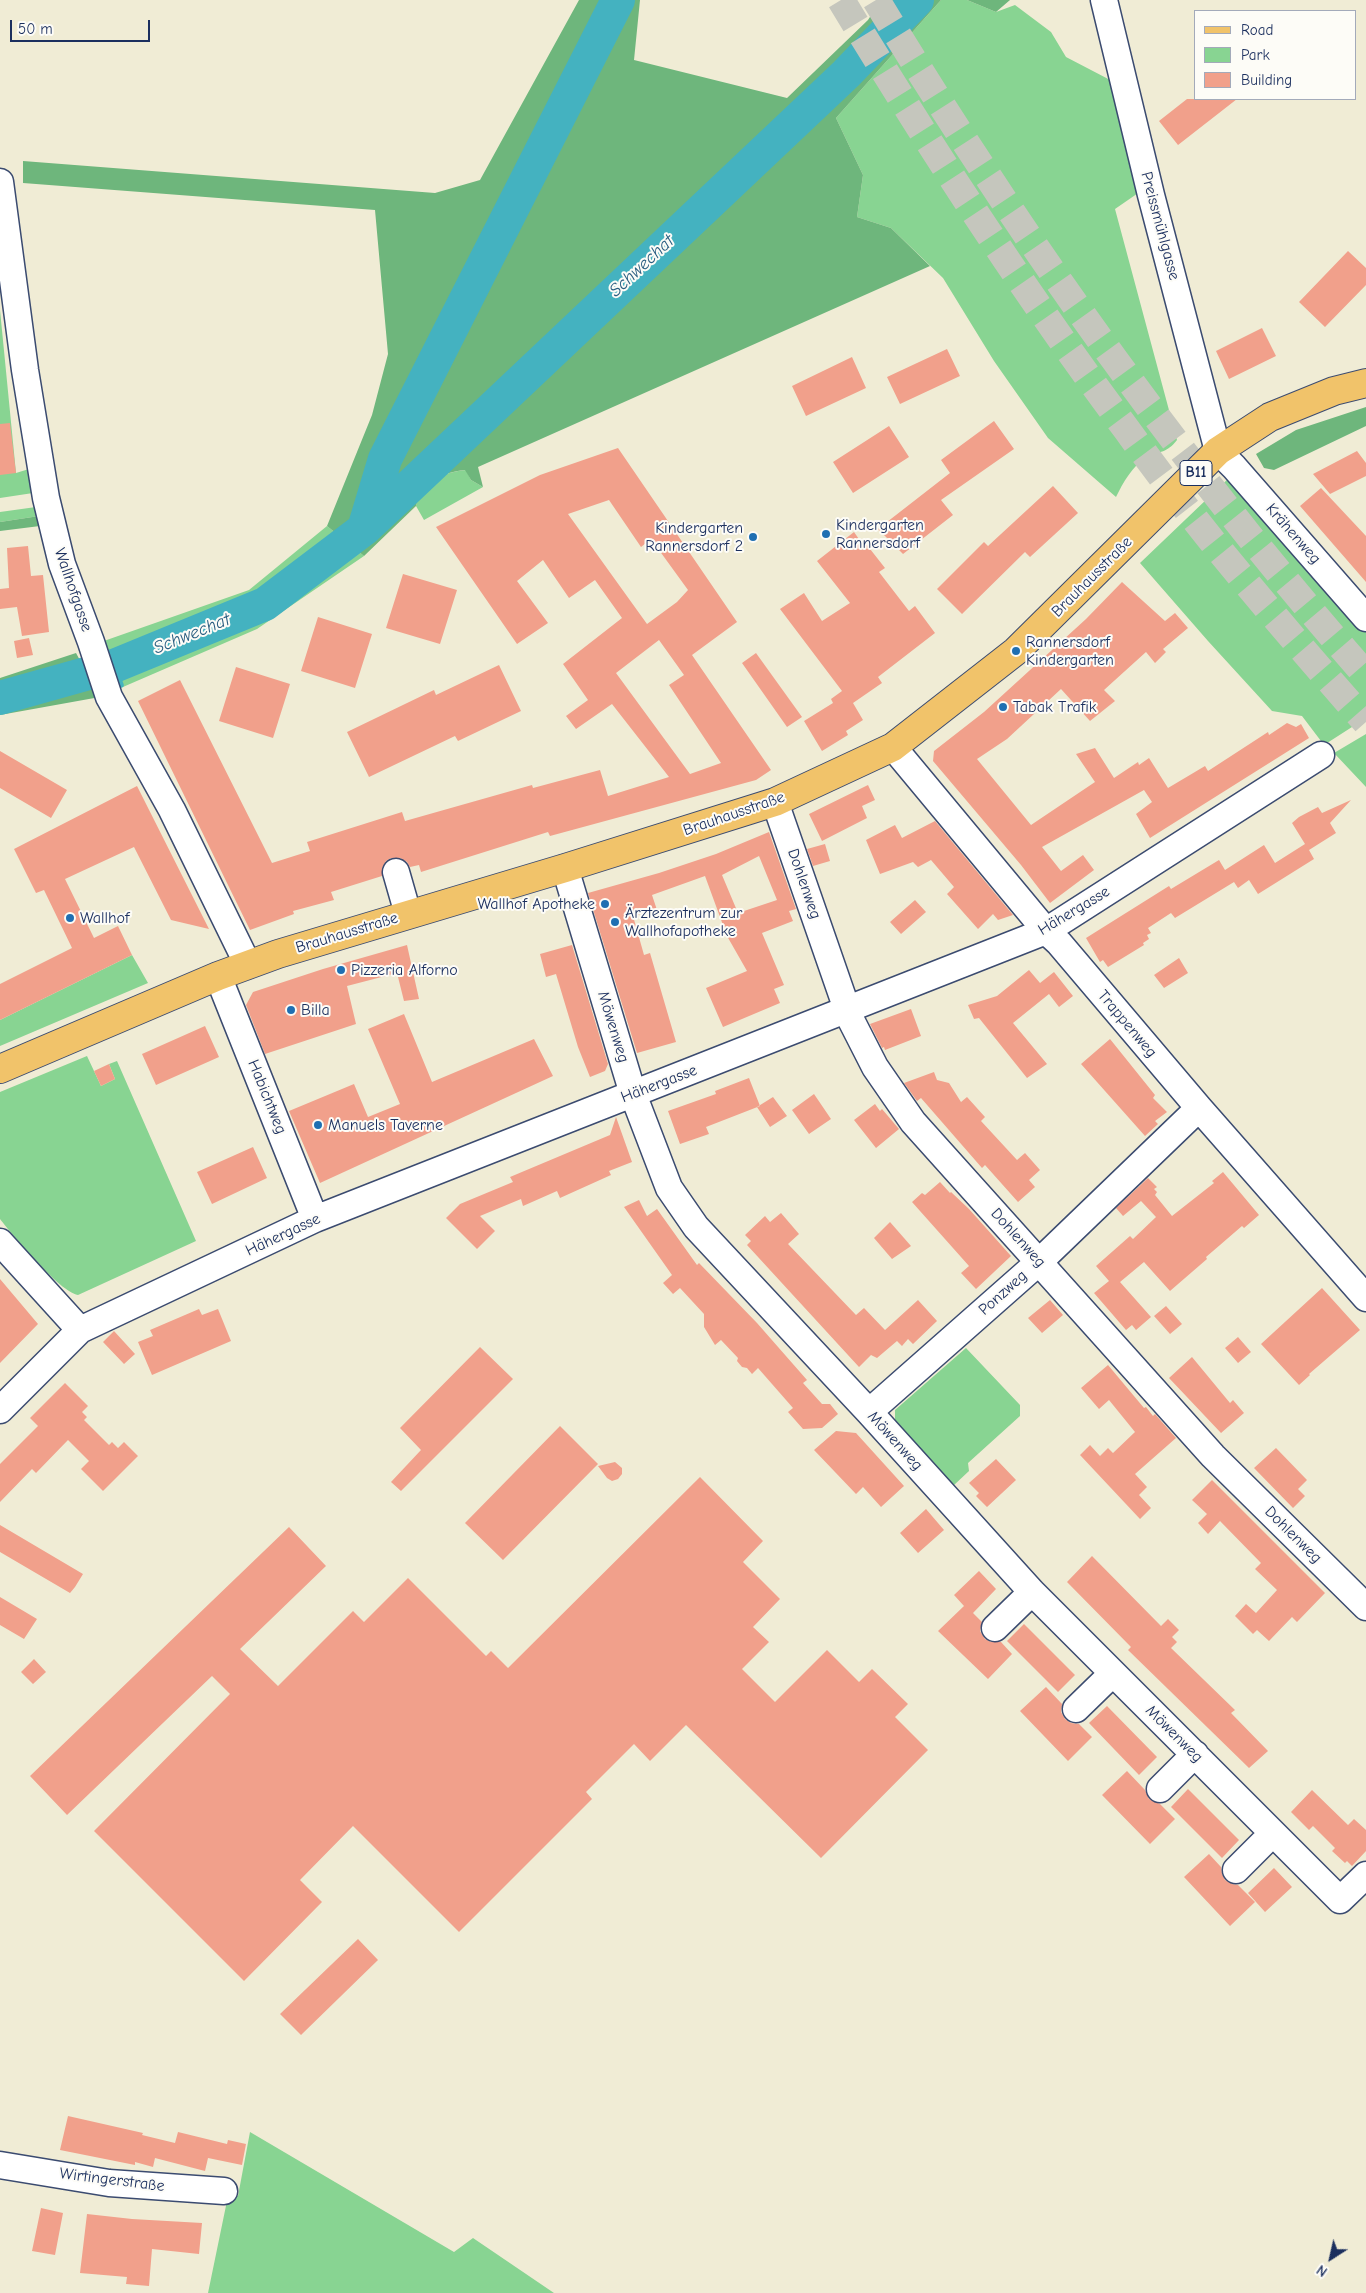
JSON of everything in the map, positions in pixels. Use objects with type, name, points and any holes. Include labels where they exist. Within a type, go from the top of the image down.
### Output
[{"type":"main road","name":"Brauhausstraße","points":[[0,1068],[248,965],[775,802],[893,747],[1016,651],[1218,451],[1270,417],[1334,391],[1366,383]]},
{"type":"street","name":"Preissmühlgasse","points":[[1104,0],[1151,195],[1218,451]]},
{"type":"street","name":"Wallhofgasse","points":[[0,182],[25,370],[46,498],[62,564],[109,697],[151,791],[248,965]]},
{"type":"street","name":"Krähenweg","points":[[1218,451],[1366,618]]},
{"type":"street","name":"Trappenweg","points":[[893,747],[1046,931],[1059,943],[1199,1108],[1366,1298]]},
{"type":"street","name":"Hähergasse","points":[[0,1410],[80,1330],[315,1219],[1046,931],[1321,755]]},
{"type":"street","name":"Dohlenweg","points":[[775,802],[848,1009],[875,1067],[913,1122],[1213,1456],[1366,1607]]},
{"type":"street","name":"Möwenweg","points":[[565,868],[633,1094],[669,1188],[696,1227],[869,1412],[1032,1592],[1340,1900],[1366,1875]]},
{"type":"street","points":[[396,872],[408,914]]},
{"type":"street","name":"Habichtweg","points":[[218,976],[315,1219]]},
{"type":"street","name":"Ponzweg","points":[[869,1412],[1039,1262],[1199,1108]]},
{"type":"street","points":[[0,1242],[80,1330]]},
{"type":"street","points":[[995,1628],[1032,1592]]},
{"type":"street","points":[[1076,1709],[1112,1673]]},
{"type":"street","points":[[1160,1789],[1195,1754]]},
{"type":"street","points":[[1236,1870],[1273,1833]]},
{"type":"street","name":"Wirtingerstraße","points":[[0,2165],[109,2183],[224,2191]]},
{"type":"green space","points":[[579,0],[640,0],[634,60],[787,98],[868,20],[881,0],[941,0],[836,118],[863,175],[857,217],[891,228],[930,266],[478,467],[483,487],[471,480],[465,470],[448,473],[434,479],[423,490],[416,506],[364,556],[327,526],[372,415],[388,354],[375,210],[23,183],[23,161],[435,193],[480,180]]},
{"type":"green space","points":[[941,0],[967,0],[996,12],[1015,5],[1051,32],[1066,57],[1114,82],[1144,189],[1115,209],[1177,440],[1167,450],[1147,457],[1137,465],[1116,497],[1048,438],[994,361],[943,278],[891,228],[857,217],[863,175],[836,118]]},
{"type":"green space","points":[[967,0],[1010,0],[996,12]]},
{"type":"green space","points":[[0,310],[16,473],[29,469],[33,493],[0,498]]},
{"type":"green space","points":[[1366,407],[1366,426],[1274,470],[1264,468],[1256,454],[1296,430]]},
{"type":"green space","points":[[466,470],[471,480],[483,487],[424,520],[416,506],[419,497],[428,484],[434,479],[449,473]]},
{"type":"green space","points":[[1231,476],[1366,632],[1366,718],[1324,745],[1302,716],[1272,711],[1140,563]]},
{"type":"green space","points":[[36,507],[39,516],[0,522],[0,512]]},
{"type":"green space","points":[[39,516],[40,526],[0,531],[0,522]]},
{"type":"green space","points":[[327,526],[364,556],[257,629],[116,690],[101,642],[249,590]]},
{"type":"green space","points":[[76,653],[100,697],[0,715],[0,678]]},
{"type":"green space","points":[[1366,734],[1366,787],[1334,753]]},
{"type":"green space","points":[[132,955],[148,983],[0,1046],[0,1020]]},
{"type":"green space","points":[[87,1056],[101,1086],[115,1079],[109,1064],[117,1061],[196,1241],[78,1295],[70,1292],[49,1274],[0,1219],[0,1092]]},
{"type":"green space","points":[[966,1348],[1020,1405],[1020,1416],[968,1463],[969,1471],[953,1486],[895,1423],[895,1410]]},
{"type":"green space","points":[[250,2132],[454,2252],[473,2238],[554,2293],[208,2293],[228,2196],[238,2196]]},
{"type":"building","points":[[1187,99],[1236,100],[1178,145],[1159,121]]},
{"type":"building","points":[[1348,251],[1366,268],[1366,285],[1325,327],[1299,302]]},
{"type":"building","points":[[1262,328],[1276,356],[1229,379],[1216,351]]},
{"type":"building","points":[[947,349],[960,376],[900,404],[887,377]]},
{"type":"building","points":[[852,357],[866,388],[806,416],[792,386]]},
{"type":"building","points":[[994,421],[1014,449],[941,500],[953,515],[903,554],[878,529],[950,473],[941,460]]},
{"type":"building","points":[[10,423],[16,473],[0,475],[0,424]]},
{"type":"building","points":[[889,426],[909,457],[853,493],[833,462]]},
{"type":"building","points":[[618,448],[737,622],[692,655],[771,770],[756,780],[550,836],[548,832],[421,872],[419,865],[410,867],[407,862],[400,858],[391,858],[386,861],[382,868],[382,876],[331,892],[334,900],[293,911],[294,914],[250,930],[138,701],[180,680],[272,863],[310,851],[307,842],[402,812],[405,821],[532,785],[533,788],[600,770],[608,796],[669,777],[612,704],[576,729],[566,716],[588,700],[563,664],[622,618],[595,580],[569,598],[543,560],[517,581],[548,623],[517,644],[436,527],[540,475]],"holes":[[[609,500],[641,547],[651,539],[688,590],[677,602],[647,624],[568,514]],[[659,640],[684,675],[669,685],[721,763],[690,774],[616,673]]]},
{"type":"building","points":[[1357,451],[1366,463],[1366,476],[1330,494],[1313,474]]},
{"type":"building","points":[[1053,486],[1078,513],[1030,557],[1025,552],[962,614],[937,589],[984,542],[988,546]]},
{"type":"building","points":[[1321,488],[1366,536],[1366,582],[1300,506]]},
{"type":"building","points":[[854,532],[861,542],[863,540],[885,568],[879,572],[909,611],[915,606],[935,633],[878,677],[882,683],[853,703],[863,720],[846,731],[848,735],[822,751],[804,721],[833,703],[831,699],[842,691],[780,609],[804,593],[822,621],[850,603],[817,561]]},
{"type":"building","points":[[28,546],[31,576],[43,575],[49,632],[22,636],[17,607],[0,609],[0,589],[9,588],[7,548]]},
{"type":"building","points":[[403,574],[457,590],[440,644],[386,628]]},
{"type":"building","points":[[1122,582],[1165,621],[1175,613],[1188,628],[1163,649],[1166,652],[1155,663],[1146,652],[1104,690],[1115,701],[1090,721],[1061,689],[1007,739],[977,759],[1031,825],[1095,782],[1076,754],[1095,748],[1114,778],[1138,762],[1139,765],[1149,758],[1168,788],[1205,766],[1208,771],[1268,732],[1269,735],[1287,723],[1296,727],[1301,724],[1309,738],[1150,838],[1136,814],[1152,802],[1144,790],[1042,847],[1061,871],[1083,855],[1094,870],[1050,903],[1021,865],[933,761],[934,751],[984,712],[1086,619]]},
{"type":"building","points":[[318,617],[372,634],[355,688],[301,671]]},
{"type":"building","points":[[29,638],[33,655],[17,658],[14,641]]},
{"type":"building","points":[[756,653],[802,717],[787,727],[742,663]]},
{"type":"building","points":[[499,665],[521,711],[458,741],[455,736],[369,777],[347,732],[434,690],[436,695]]},
{"type":"building","points":[[236,667],[290,684],[273,738],[219,721]]},
{"type":"building","points":[[0,751],[67,790],[51,818],[0,788]]},
{"type":"building","points":[[868,785],[875,800],[862,806],[867,818],[822,841],[809,814]]},
{"type":"building","points":[[137,786],[209,929],[171,920],[134,847],[65,879],[94,938],[118,926],[132,955],[0,1020],[0,984],[72,948],[44,890],[36,893],[14,849]]},
{"type":"building","points":[[1351,800],[1330,823],[1336,833],[1309,850],[1314,859],[1258,894],[1249,880],[1238,888],[1234,882],[1175,918],[1171,913],[1148,928],[1151,933],[1147,935],[1149,939],[1143,943],[1144,945],[1108,967],[1103,960],[1100,962],[1086,938],[1169,886],[1171,889],[1219,860],[1225,870],[1264,845],[1275,863],[1305,844],[1292,823],[1299,817],[1318,807],[1322,813]]},
{"type":"building","points":[[935,821],[1013,915],[998,920],[993,914],[978,929],[947,894],[954,887],[931,860],[918,867],[913,862],[880,874],[866,840],[895,825],[902,838]]},
{"type":"building","points":[[769,832],[796,909],[789,911],[793,921],[762,933],[784,985],[774,989],[780,1003],[723,1027],[706,988],[747,971],[727,936],[705,876],[652,895],[657,910],[633,916],[644,955],[650,953],[676,1042],[637,1053],[588,893],[659,873],[716,854]],"holes":[[[759,856],[777,900],[738,913],[722,875]]]},
{"type":"building","points":[[825,844],[830,861],[813,866],[807,849]]},
{"type":"building","points":[[915,900],[926,912],[901,934],[890,922]]},
{"type":"building","name":"Billa","points":[[407,945],[419,999],[404,1001],[397,973],[347,986],[356,1024],[265,1054],[246,1005],[253,992],[323,969]]},
{"type":"building","points":[[572,945],[608,1064],[605,1071],[590,1077],[578,1047],[556,974],[546,977],[540,954]]},
{"type":"building","points":[[1179,958],[1188,973],[1164,988],[1154,975]]},
{"type":"building","points":[[1029,970],[1040,983],[1054,972],[1073,996],[1059,1007],[1049,994],[1013,1023],[1047,1064],[1027,1078],[979,1018],[974,1019],[968,1005],[997,996]]},
{"type":"building","points":[[911,1009],[921,1036],[885,1050],[884,1047],[882,1048],[870,1024]]},
{"type":"building","points":[[404,1014],[432,1082],[534,1039],[553,1076],[320,1183],[289,1111],[354,1084],[368,1117],[400,1104],[368,1029]]},
{"type":"building","points":[[205,1026],[219,1057],[156,1085],[142,1054]]},
{"type":"building","points":[[1110,1039],[1155,1095],[1153,1098],[1167,1112],[1155,1121],[1158,1124],[1145,1136],[1081,1064]]},
{"type":"building","points":[[109,1064],[115,1079],[101,1086],[94,1071]]},
{"type":"building","points":[[934,1072],[937,1080],[949,1083],[961,1102],[967,1097],[985,1117],[981,1121],[1017,1160],[1025,1153],[1040,1170],[1029,1180],[1035,1187],[1018,1202],[985,1165],[982,1168],[921,1098],[917,1101],[904,1083]]},
{"type":"building","points":[[749,1078],[760,1106],[706,1127],[709,1134],[680,1144],[668,1111],[716,1094],[715,1091]]},
{"type":"building","points":[[814,1094],[831,1119],[809,1134],[792,1110]]},
{"type":"building","points":[[773,1097],[787,1116],[770,1127],[757,1107]]},
{"type":"building","points":[[875,1104],[880,1111],[882,1109],[899,1129],[876,1148],[854,1120]]},
{"type":"building","points":[[616,1117],[632,1162],[609,1171],[611,1175],[560,1198],[557,1191],[523,1206],[521,1199],[480,1216],[495,1231],[477,1249],[446,1218],[460,1204],[513,1182],[510,1177],[610,1135]]},
{"type":"building","points":[[253,1147],[267,1178],[212,1204],[197,1172]]},
{"type":"building","points":[[1223,1172],[1259,1215],[1244,1228],[1242,1226],[1170,1291],[1144,1262],[1120,1282],[1151,1317],[1136,1330],[1132,1325],[1126,1330],[1094,1293],[1109,1281],[1096,1266],[1130,1236],[1133,1239],[1156,1217],[1141,1201],[1123,1216],[1116,1208],[1148,1178],[1157,1187],[1154,1189],[1157,1192],[1155,1195],[1172,1216],[1214,1183],[1212,1181]]},
{"type":"building","points":[[940,1182],[969,1209],[1011,1256],[976,1289],[961,1273],[969,1266],[912,1202],[922,1193],[925,1195]]},
{"type":"building","points":[[639,1200],[647,1216],[657,1209],[697,1265],[699,1263],[757,1323],[807,1380],[803,1383],[822,1404],[830,1404],[838,1414],[822,1428],[803,1429],[788,1412],[793,1408],[758,1368],[752,1374],[747,1368],[742,1367],[737,1361],[738,1358],[721,1340],[715,1345],[704,1327],[704,1314],[680,1288],[673,1294],[663,1283],[672,1275],[624,1207]]},
{"type":"building","points":[[781,1213],[799,1234],[788,1244],[856,1315],[864,1308],[885,1330],[918,1300],[937,1321],[913,1344],[908,1339],[902,1346],[897,1341],[877,1358],[871,1355],[859,1367],[747,1245],[751,1241],[745,1235],[765,1216],[770,1222]]},
{"type":"building","points":[[890,1222],[911,1246],[892,1259],[874,1238]]},
{"type":"building","points":[[0,1279],[38,1324],[0,1363]]},
{"type":"building","points":[[1322,1288],[1360,1330],[1299,1385],[1261,1344]]},
{"type":"building","points":[[1050,1300],[1063,1315],[1042,1333],[1028,1318]]},
{"type":"building","points":[[1166,1306],[1182,1324],[1170,1334],[1154,1316]]},
{"type":"building","points":[[199,1309],[202,1315],[218,1309],[231,1341],[152,1375],[138,1342],[153,1336],[150,1330]]},
{"type":"building","points":[[114,1331],[135,1354],[124,1364],[103,1342]]},
{"type":"building","points":[[1238,1337],[1251,1352],[1238,1363],[1225,1348]]},
{"type":"building","points":[[480,1347],[513,1379],[401,1491],[391,1482],[421,1450],[400,1428]]},
{"type":"building","points":[[1192,1357],[1230,1403],[1233,1400],[1244,1413],[1221,1433],[1169,1378]]},
{"type":"building","points":[[1108,1365],[1144,1408],[1146,1407],[1153,1416],[1155,1414],[1176,1438],[1135,1474],[1147,1487],[1139,1495],[1151,1508],[1140,1519],[1080,1455],[1090,1445],[1100,1456],[1108,1448],[1113,1453],[1135,1432],[1109,1400],[1099,1409],[1081,1388]]},
{"type":"building","points":[[65,1383],[88,1406],[82,1412],[87,1417],[84,1420],[109,1445],[112,1442],[118,1448],[124,1442],[138,1456],[103,1491],[81,1469],[89,1461],[68,1440],[36,1473],[32,1469],[0,1502],[0,1464],[38,1426],[30,1418]]},
{"type":"building","points":[[560,1426],[598,1464],[503,1560],[465,1523]]},
{"type":"building","points":[[836,1431],[856,1433],[904,1486],[881,1507],[863,1487],[856,1494],[814,1450]]},
{"type":"building","points":[[1276,1448],[1307,1480],[1298,1489],[1305,1496],[1293,1508],[1254,1468]]},
{"type":"building","points":[[996,1459],[1016,1480],[987,1507],[976,1496],[979,1493],[969,1483]]},
{"type":"building","points":[[615,1462],[622,1468],[622,1474],[618,1479],[612,1481],[607,1478],[598,1466]]},
{"type":"building","points":[[700,1477],[763,1541],[743,1562],[780,1599],[753,1627],[769,1642],[742,1669],[775,1702],[827,1650],[859,1682],[872,1669],[908,1704],[895,1717],[928,1750],[821,1858],[686,1725],[650,1761],[634,1744],[586,1792],[592,1799],[459,1932],[353,1826],[300,1880],[322,1902],[244,1981],[94,1831],[230,1694],[212,1676],[67,1815],[30,1776],[289,1527],[326,1566],[240,1649],[278,1686],[353,1611],[364,1622],[408,1578],[486,1656],[491,1651],[508,1668]]},
{"type":"building","points":[[1212,1480],[1325,1593],[1297,1622],[1292,1617],[1269,1641],[1257,1630],[1253,1634],[1235,1616],[1246,1604],[1256,1613],[1277,1590],[1255,1569],[1261,1563],[1220,1521],[1208,1534],[1198,1523],[1207,1514],[1192,1500]]},
{"type":"building","points":[[926,1509],[944,1530],[918,1553],[900,1533]]},
{"type":"building","points":[[0,1525],[83,1574],[70,1593],[0,1552]]},
{"type":"building","points":[[1092,1556],[1161,1626],[1168,1619],[1179,1630],[1172,1637],[1177,1642],[1171,1648],[1235,1710],[1231,1713],[1268,1751],[1249,1768],[1128,1650],[1131,1647],[1067,1582]]},
{"type":"building","points":[[979,1571],[996,1589],[973,1613],[982,1622],[980,1631],[985,1639],[991,1642],[1001,1642],[1012,1654],[988,1679],[938,1631],[964,1606],[954,1595]]},
{"type":"building","points":[[0,1597],[37,1619],[24,1639],[0,1625]]},
{"type":"building","points":[[1024,1624],[1075,1675],[1058,1692],[1007,1641]]},
{"type":"building","points":[[34,1659],[46,1672],[33,1684],[21,1672]]},
{"type":"building","points":[[1046,1687],[1062,1704],[1061,1712],[1065,1719],[1071,1723],[1079,1724],[1092,1737],[1068,1761],[1020,1711]]},
{"type":"building","points":[[1107,1706],[1157,1757],[1139,1775],[1089,1723]]},
{"type":"building","points":[[1127,1771],[1145,1790],[1149,1799],[1160,1804],[1175,1819],[1150,1844],[1102,1795]]},
{"type":"building","points":[[1188,1789],[1239,1840],[1222,1858],[1171,1807]]},
{"type":"building","points":[[1312,1790],[1348,1825],[1354,1819],[1366,1830],[1366,1851],[1352,1866],[1347,1861],[1345,1863],[1332,1851],[1335,1848],[1313,1826],[1309,1830],[1291,1812]]},
{"type":"building","points":[[1209,1854],[1221,1867],[1225,1880],[1238,1885],[1255,1902],[1230,1926],[1184,1877]]},
{"type":"building","points":[[1274,1868],[1292,1887],[1265,1912],[1248,1893]]},
{"type":"building","points":[[358,1939],[378,1960],[301,2035],[280,2014]]},
{"type":"building","points":[[68,2116],[143,2133],[142,2135],[175,2143],[178,2132],[227,2144],[228,2140],[246,2144],[242,2165],[208,2158],[205,2171],[155,2158],[153,2167],[135,2162],[135,2165],[60,2150]]},
{"type":"building","points":[[41,2208],[63,2213],[55,2255],[32,2251]]},
{"type":"building","points":[[87,2214],[202,2223],[199,2254],[152,2249],[149,2286],[126,2284],[127,2277],[80,2273]]},
{"type":"waterway","name":"Schwechat","points":[[364,529],[385,459],[618,0]]},
{"type":"waterway","name":"Schwechat","points":[[0,698],[114,666],[265,604],[364,529],[846,74],[917,0]]},
{"type":"waterway","points":[[114,666],[121,685]]},
{"type":"tunnel","points":[[841,0],[979,218],[1089,378],[1155,468],[1213,542],[1273,615],[1366,722]]},
{"type":"tunnel","points":[[876,0],[988,177],[1106,348],[1232,514],[1366,675]]},
{"type":"place","name":"Kindergarten Rannersdorf","points":[[826,534]]},
{"type":"place","name":"Kindergarten Rannersdorf 2","points":[[753,537]]},
{"type":"place","name":"Rannersdorf Kindergarten","points":[[1016,651]]},
{"type":"place","name":"Tabak Trafik","points":[[1003,707]]},
{"type":"place","name":"Wallhof Apotheke","points":[[605,904]]},
{"type":"place","name":"Wallhof","points":[[70,918]]},
{"type":"place","name":"Ärztezentrum zur Wallhofapotheke","points":[[615,922]]},
{"type":"place","name":"Pizzeria Alforno","points":[[341,970]]},
{"type":"place","name":"Billa","points":[[291,1010]]},
{"type":"place","name":"Manuels Taverne","points":[[318,1125]]}]
